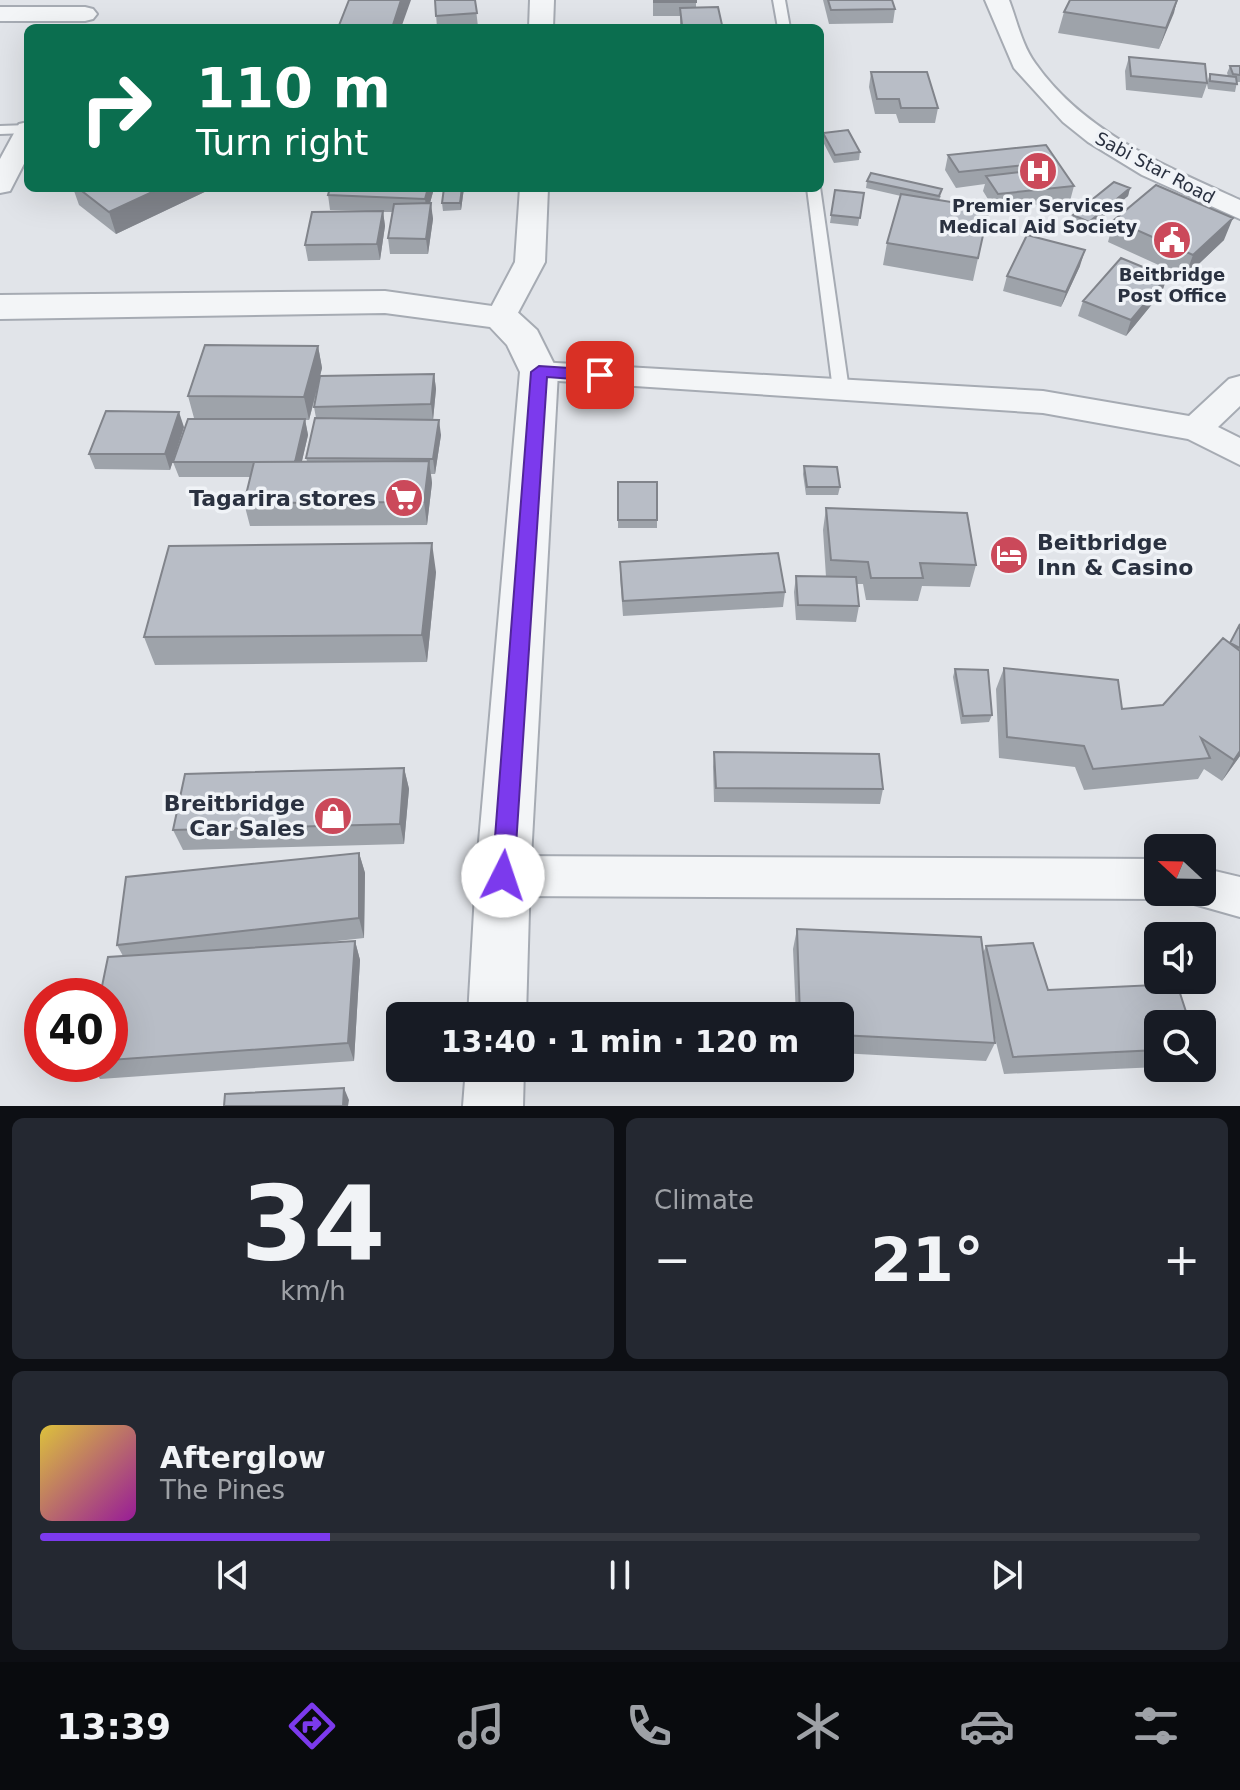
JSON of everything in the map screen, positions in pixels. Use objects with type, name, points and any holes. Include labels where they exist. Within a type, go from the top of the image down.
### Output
[{"type":"street","points":[[541,24],[542,0]]},
{"type":"street","name":"Sabi Star Road","points":[[997,0],[1025,67],[1091,134],[1152,170],[1240,211]]},
{"type":"street","points":[[0,14],[85,14]]},
{"type":"street","points":[[0,185],[24,138]]},
{"type":"street","points":[[501,317],[530,262],[534,192]]},
{"type":"street","points":[[0,307],[385,302],[501,317],[524,339],[539,372],[503,876],[498,1002]]},
{"type":"street","points":[[539,372],[1043,402],[1196,429],[1240,453]]},
{"type":"street","points":[[1196,429],[1240,387]]},
{"type":"street","points":[[503,876],[1144,879]]},
{"type":"street","points":[[1216,891],[1240,897]]},
{"type":"street","points":[[493,1106],[494,1082]]},
{"type":"lane","points":[[779,0],[783,24]]},
{"type":"lane","points":[[0,130],[24,130]]},
{"type":"lane","points":[[815,192],[841,390]]},
{"type":"building","points":[[349,0],[401,0],[393,24],[340,24]]},
{"type":"building","points":[[435,0],[475,0],[477,13],[436,16]]},
{"type":"building","points":[[696,0],[696,2],[654,2]]},
{"type":"building","points":[[828,0],[892,0],[895,9],[831,10]]},
{"type":"building","points":[[1070,0],[1177,0],[1166,28],[1064,12]]},
{"type":"building","points":[[718,7],[722,24],[682,24],[680,8]]},
{"type":"building","points":[[1129,57],[1205,64],[1207,83],[1131,76]]},
{"type":"building","points":[[1230,66],[1240,66],[1240,75],[1233,74]]},
{"type":"building","points":[[871,72],[927,72],[938,108],[901,108],[899,99],[877,99]]},
{"type":"building","points":[[1210,74],[1236,77],[1237,84],[1210,81]]},
{"type":"building","points":[[848,130],[860,152],[835,155],[824,133]]},
{"type":"building","points":[[1046,145],[1074,186],[998,194],[986,176],[1030,171],[1026,165],[959,172],[948,155]]},
{"type":"building","points":[[871,173],[942,189],[939,196],[867,181]]},
{"type":"building","points":[[1114,182],[1130,188],[1089,222],[1073,215]]},
{"type":"building","points":[[1156,185],[1233,218],[1193,255],[1114,220]]},
{"type":"building","points":[[835,190],[864,193],[860,218],[831,215]]},
{"type":"building","points":[[83,192],[152,192],[109,212]]},
{"type":"building","points":[[329,192],[427,192],[425,199],[328,195]]},
{"type":"building","points":[[443,192],[461,192],[460,203],[442,203]]},
{"type":"building","points":[[901,194],[989,208],[978,258],[887,243]]},
{"type":"building","points":[[431,203],[426,239],[388,238],[394,204]]},
{"type":"building","points":[[383,211],[377,244],[305,245],[312,212]]},
{"type":"building","points":[[1027,235],[1085,250],[1066,292],[1007,276]]},
{"type":"building","points":[[1121,258],[1167,277],[1131,320],[1083,301]]},
{"type":"building","points":[[205,345],[318,346],[304,397],[188,396]]},
{"type":"building","points":[[434,374],[431,404],[314,407],[320,376]]},
{"type":"building","points":[[106,411],[179,412],[165,454],[89,454]]},
{"type":"building","points":[[315,418],[439,420],[433,459],[306,458]]},
{"type":"building","points":[[188,419],[305,419],[295,462],[173,462]]},
{"type":"building","points":[[429,461],[424,502],[244,503],[254,462]]},
{"type":"building","points":[[804,466],[837,467],[840,487],[807,487]]},
{"type":"building","points":[[618,482],[657,482],[657,520],[618,520]]},
{"type":"building","points":[[826,508],[967,513],[976,565],[920,563],[923,578],[871,578],[868,562],[831,560]]},
{"type":"building","points":[[432,543],[422,635],[144,637],[169,546]]},
{"type":"building","points":[[778,553],[785,592],[623,601],[620,562]]},
{"type":"building","points":[[796,576],[856,577],[859,606],[798,605]]},
{"type":"building","points":[[1240,624],[1240,648],[1230,643]]},
{"type":"building","points":[[1223,638],[1240,651],[1240,751],[1234,760],[1201,738],[1210,758],[1093,769],[1084,746],[1007,737],[1004,668],[1118,680],[1122,709],[1163,705]]},
{"type":"building","points":[[955,669],[988,670],[992,715],[963,716]]},
{"type":"building","points":[[714,752],[879,754],[883,789],[716,788]]},
{"type":"building","points":[[404,768],[400,824],[173,830],[185,774]]},
{"type":"building","points":[[359,853],[359,918],[117,945],[126,877]]},
{"type":"building","points":[[797,929],[981,937],[995,1043],[854,1036],[854,1002],[800,1002]]},
{"type":"building","points":[[355,941],[348,1043],[128,1059],[128,978],[104,978],[108,957]]},
{"type":"building","points":[[1033,943],[1048,990],[1144,986],[1144,994],[1180,994],[1185,1010],[1144,1010],[1144,1051],[1013,1057],[986,946]]},
{"type":"building","points":[[344,1088],[343,1106],[224,1106],[225,1094]]},
{"type":"place","name":"Premier Services Medical Aid Society","points":[[1038,171]]},
{"type":"place","name":"Beitbridge Post Office","points":[[1172,240]]},
{"type":"place","name":"Tagarira stores","points":[[404,498]]},
{"type":"place","name":"Beitbridge Inn & Casino","points":[[1009,555]]},
{"type":"place","name":"Breitbridge Car Sales","points":[[333,816]]},
{"type":"route","points":[[503,876],[539,372],[600,375]]}]
